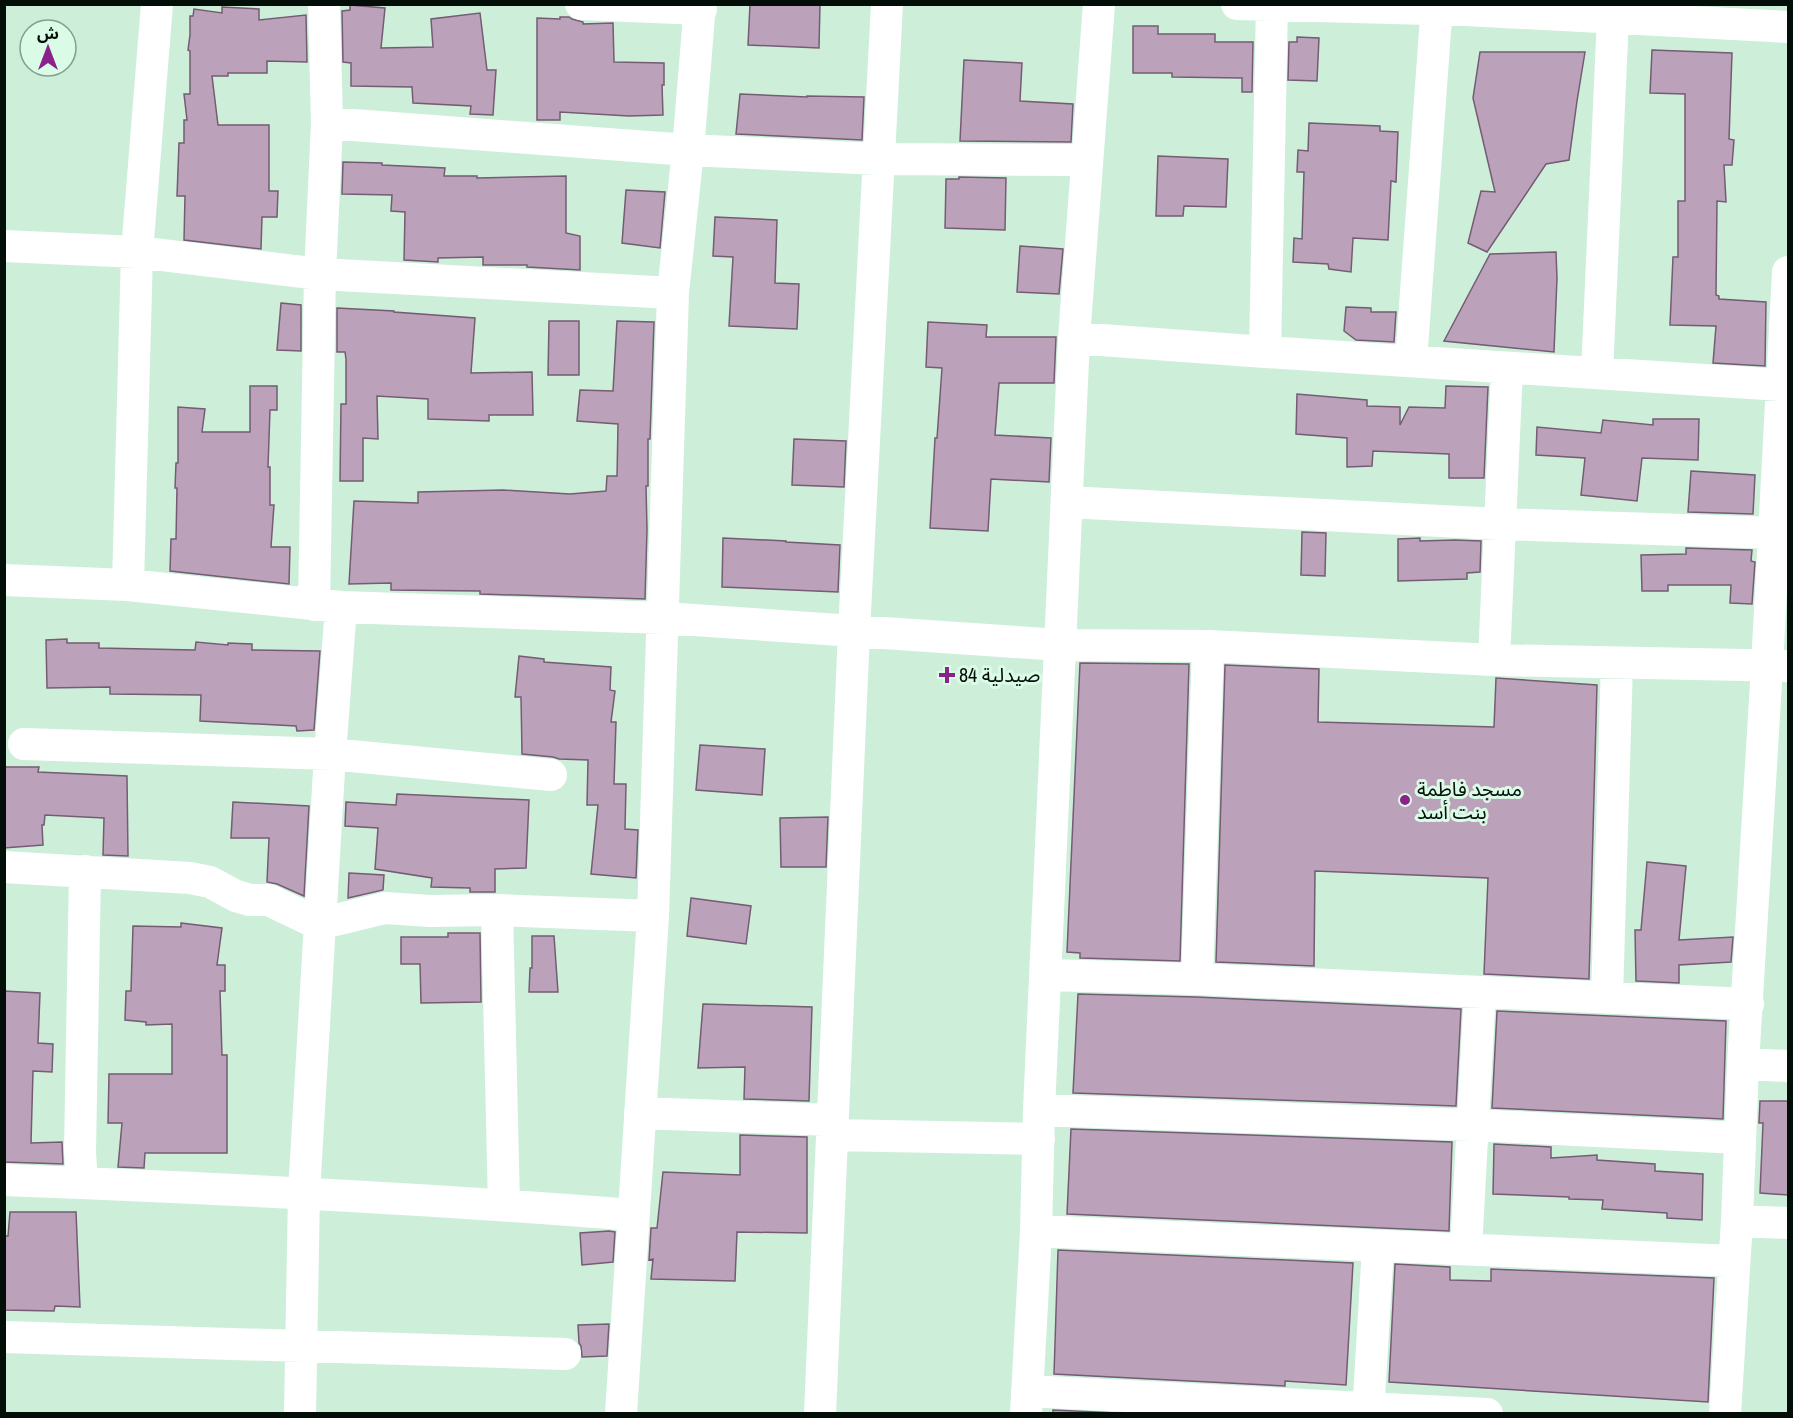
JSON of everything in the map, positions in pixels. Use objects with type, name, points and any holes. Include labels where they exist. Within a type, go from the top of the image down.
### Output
[{"type":"street","points":[[128,585],[137,252],[157,4]]},
{"type":"street","points":[[300,1413],[304,1193],[330,754],[320,274],[327,123],[324,4]]},
{"type":"street","points":[[581,4],[701,7],[673,293],[653,916],[621,1413]]},
{"type":"street","points":[[820,1413],[854,631],[887,4]]},
{"type":"street","points":[[1099,4],[1074,338],[1027,1402],[1487,1413]]},
{"type":"street","points":[[1237,4],[1437,8],[1788,27]]},
{"type":"street","points":[[1264,352],[1272,5]]},
{"type":"street","points":[[1411,361],[1437,8]]},
{"type":"street","points":[[1597,373],[1613,17]]},
{"type":"street","points":[[327,123],[688,150],[879,159],[1086,160]]},
{"type":"street","points":[[4,246],[137,252],[320,274],[673,293]]},
{"type":"street","points":[[1725,1413],[1737,1221],[1743,1064],[1778,666],[1774,533],[1788,272]]},
{"type":"street","points":[[1074,338],[1782,385]]},
{"type":"street","points":[[1494,660],[1507,368]]},
{"type":"street","points":[[1066,501],[1500,524],[1774,533]]},
{"type":"street","points":[[4,580],[128,585],[328,606],[664,618],[1060,645],[1208,646],[1494,660],[1778,666]]},
{"type":"street","points":[[1197,979],[1208,646]]},
{"type":"street","points":[[1607,997],[1617,663]]},
{"type":"street","points":[[24,744],[330,754],[551,775]]},
{"type":"street","points":[[4,867],[190,878],[210,882],[236,896],[249,900],[269,900],[319,924],[385,908],[653,916]]},
{"type":"street","points":[[82,1183],[80,1152],[85,871]]},
{"type":"street","points":[[497,910],[504,1205]]},
{"type":"street","points":[[1046,975],[1197,979],[1748,1004]]},
{"type":"street","points":[[1466,1249],[1480,992]]},
{"type":"street","points":[[1743,1064],[1788,1066]]},
{"type":"street","points":[[640,1113],[833,1127],[1473,1125],[1740,1138]]},
{"type":"street","points":[[4,1180],[304,1193],[633,1215]]},
{"type":"street","points":[[1737,1221],[1788,1223]]},
{"type":"street","points":[[1036,1231],[1734,1261]]},
{"type":"street","points":[[1368,1410],[1378,1247]]},
{"type":"street","points":[[4,1337],[565,1354]]},
{"type":"building","points":[[750,4],[820,4],[819,48],[748,45]]},
{"type":"building","points":[[350,5],[385,8],[381,48],[433,47],[431,19],[480,13],[487,70],[496,70],[493,115],[470,114],[471,106],[413,103],[412,87],[351,86],[351,63],[343,62],[342,11],[350,10]]},
{"type":"building","points":[[222,7],[259,9],[259,20],[306,15],[307,62],[267,61],[267,73],[228,73],[228,76],[212,76],[218,125],[269,125],[269,191],[278,191],[277,217],[262,217],[261,249],[184,240],[185,196],[177,196],[179,143],[184,143],[184,120],[187,120],[184,94],[190,94],[190,51],[188,50],[190,16],[193,16],[194,9],[222,13]]},
{"type":"building","points":[[560,17],[569,17],[583,24],[613,23],[614,62],[664,63],[663,115],[629,116],[560,112],[560,120],[537,120],[537,18],[560,19]]},
{"type":"building","points":[[1133,26],[1158,26],[1158,34],[1215,34],[1215,42],[1253,42],[1252,92],[1242,92],[1242,78],[1172,77],[1172,73],[1133,73]]},
{"type":"building","points":[[1297,37],[1319,38],[1317,81],[1288,80],[1289,42],[1297,42]]},
{"type":"building","points":[[1652,50],[1732,53],[1729,139],[1734,140],[1732,165],[1724,165],[1726,202],[1717,201],[1716,295],[1719,299],[1766,302],[1765,366],[1713,363],[1716,326],[1670,325],[1673,257],[1678,257],[1678,201],[1685,201],[1685,94],[1650,93]]},
{"type":"building","points":[[1480,52],[1585,52],[1569,160],[1546,164],[1487,252],[1468,243],[1481,191],[1495,192],[1473,98]]},
{"type":"building","points":[[964,60],[1022,63],[1020,101],[1073,104],[1071,142],[960,141]]},
{"type":"building","points":[[740,94],[864,97],[862,140],[736,134]]},
{"type":"building","points":[[1309,123],[1380,126],[1380,131],[1398,132],[1396,182],[1391,181],[1388,240],[1353,238],[1351,272],[1329,269],[1328,264],[1293,262],[1294,238],[1302,239],[1304,172],[1297,172],[1298,150],[1308,151]]},
{"type":"building","points":[[1158,156],[1228,159],[1226,207],[1184,206],[1183,216],[1156,216]]},
{"type":"building","points":[[343,162],[445,168],[444,176],[477,176],[477,178],[566,176],[566,233],[580,236],[580,270],[527,267],[527,265],[483,265],[483,257],[438,258],[438,262],[404,260],[405,212],[391,211],[392,195],[342,194]]},
{"type":"building","points":[[959,177],[1006,178],[1005,230],[945,228],[946,179],[959,179]]},
{"type":"building","points":[[626,190],[665,192],[660,248],[622,243]]},
{"type":"building","points":[[715,217],[777,220],[775,283],[799,284],[797,329],[729,326],[733,257],[713,256]]},
{"type":"building","points":[[1020,246],[1063,249],[1059,294],[1017,292]]},
{"type":"building","points":[[1556,252],[1554,352],[1444,341],[1490,254]]},
{"type":"building","points":[[281,303],[301,305],[301,351],[277,350]]},
{"type":"building","points":[[1346,307],[1371,308],[1371,312],[1396,312],[1394,342],[1356,340],[1344,331]]},
{"type":"building","points":[[337,308],[475,318],[471,373],[532,372],[533,415],[489,415],[489,421],[428,419],[428,399],[377,396],[378,439],[363,438],[363,481],[340,481],[341,404],[346,404],[346,359],[345,352],[337,352]]},
{"type":"building","points":[[549,321],[579,321],[579,375],[548,375]]},
{"type":"building","points":[[617,321],[654,322],[648,486],[646,486],[645,599],[480,594],[480,591],[391,590],[391,583],[349,584],[354,501],[418,503],[418,492],[503,490],[570,494],[606,491],[607,476],[617,476],[618,424],[577,421],[580,390],[613,391]]},
{"type":"building","points":[[928,322],[987,325],[986,337],[1056,337],[1054,383],[999,383],[995,435],[1051,438],[1049,482],[991,479],[988,531],[930,528],[942,368],[926,367]]},
{"type":"building","points":[[250,386],[277,386],[277,410],[270,410],[268,467],[270,467],[270,505],[274,505],[271,547],[290,547],[289,584],[170,571],[171,539],[176,539],[178,407],[205,409],[202,432],[250,432]]},
{"type":"building","points":[[1446,386],[1488,387],[1484,478],[1449,478],[1449,454],[1373,451],[1372,466],[1347,467],[1347,438],[1296,434],[1297,394],[1367,400],[1367,406],[1400,407],[1400,425],[1409,407],[1445,408]]},
{"type":"building","points":[[1653,419],[1699,419],[1698,460],[1642,458],[1637,501],[1581,495],[1585,458],[1536,455],[1537,427],[1601,433],[1603,420],[1653,425]]},
{"type":"building","points":[[794,439],[846,441],[844,487],[792,485]]},
{"type":"building","points":[[1691,471],[1755,475],[1753,514],[1688,512]]},
{"type":"building","points":[[1302,532],[1326,533],[1325,576],[1301,575]]},
{"type":"building","points":[[723,538],[840,545],[838,592],[722,587]]},
{"type":"building","points":[[1420,538],[1420,541],[1481,541],[1480,572],[1467,573],[1467,579],[1398,581],[1398,539]]},
{"type":"building","points":[[1686,548],[1752,550],[1751,561],[1755,562],[1752,604],[1730,603],[1731,585],[1668,585],[1668,591],[1642,591],[1641,555],[1686,554]]},
{"type":"building","points":[[67,639],[67,643],[99,643],[99,648],[195,650],[196,642],[228,645],[228,643],[252,644],[252,650],[320,651],[314,730],[297,731],[296,726],[200,721],[201,695],[110,694],[110,687],[47,688],[46,640]]},
{"type":"building","points":[[519,656],[544,659],[544,662],[611,667],[610,690],[615,691],[611,722],[616,722],[614,784],[626,784],[625,829],[638,830],[636,878],[591,874],[598,805],[587,805],[588,760],[522,754],[521,697],[515,697]]},
{"type":"building","points":[[1080,663],[1189,664],[1180,961],[1080,958],[1080,953],[1067,952]]},
{"type":"building","points":[[1225,665],[1319,669],[1318,722],[1494,727],[1496,678],[1597,685],[1589,979],[1484,974],[1488,878],[1315,871],[1314,966],[1216,962]]},
{"type":"building","points":[[700,745],[765,749],[762,795],[696,790]]},
{"type":"building","points":[[4,767],[39,767],[38,772],[127,776],[128,856],[103,855],[104,818],[45,815],[44,825],[42,825],[43,845],[4,848]]},
{"type":"building","points":[[397,794],[529,800],[526,868],[495,869],[495,892],[470,892],[470,888],[431,887],[432,878],[375,869],[378,828],[345,826],[346,802],[396,805]]},
{"type":"building","points":[[233,802],[309,806],[304,896],[267,882],[269,838],[231,838]]},
{"type":"building","points":[[828,817],[826,867],[781,867],[780,818]]},
{"type":"building","points":[[1647,862],[1686,866],[1679,940],[1733,937],[1731,962],[1679,965],[1679,983],[1636,981],[1635,930],[1641,930]]},
{"type":"building","points":[[349,873],[384,875],[383,890],[348,898]]},
{"type":"building","points":[[691,898],[751,906],[746,944],[687,936]]},
{"type":"building","points":[[181,923],[222,928],[217,965],[225,965],[225,991],[220,991],[222,1055],[227,1055],[227,1153],[145,1153],[144,1168],[118,1167],[122,1123],[108,1123],[109,1074],[172,1074],[172,1024],[146,1025],[146,1022],[125,1020],[126,991],[131,991],[133,926],[181,927]]},
{"type":"building","points":[[448,933],[480,933],[481,1002],[421,1003],[420,964],[401,964],[401,937],[448,937]]},
{"type":"building","points":[[532,936],[554,936],[558,992],[529,992]]},
{"type":"building","points":[[4,991],[40,993],[38,1043],[53,1044],[52,1072],[33,1071],[31,1143],[62,1142],[63,1164],[4,1162]]},
{"type":"building","points":[[1078,994],[1461,1009],[1456,1106],[1073,1093]]},
{"type":"building","points":[[703,1004],[812,1007],[809,1101],[744,1099],[745,1067],[698,1068]]},
{"type":"building","points":[[1497,1011],[1726,1021],[1723,1119],[1492,1108]]},
{"type":"building","points":[[1760,1101],[1788,1101],[1788,1195],[1760,1193],[1763,1123],[1759,1123]]},
{"type":"building","points":[[1071,1129],[1452,1142],[1449,1231],[1067,1214]]},
{"type":"building","points":[[740,1135],[807,1137],[807,1233],[737,1232],[735,1281],[651,1279],[653,1259],[649,1260],[651,1228],[657,1228],[663,1172],[740,1175]]},
{"type":"building","points":[[1494,1144],[1551,1147],[1551,1158],[1597,1155],[1597,1160],[1655,1164],[1655,1171],[1703,1174],[1702,1220],[1667,1218],[1667,1213],[1602,1209],[1603,1200],[1493,1194]]},
{"type":"building","points":[[10,1212],[76,1212],[80,1307],[55,1306],[54,1311],[4,1310],[4,1236],[8,1236]]},
{"type":"building","points":[[615,1232],[613,1262],[582,1265],[580,1233]]},
{"type":"building","points":[[1058,1250],[1353,1263],[1346,1385],[1285,1381],[1285,1386],[1054,1374]]},
{"type":"building","points":[[1395,1264],[1450,1267],[1450,1280],[1491,1281],[1491,1269],[1714,1278],[1708,1402],[1389,1382]]},
{"type":"building","points":[[609,1324],[607,1356],[582,1357],[578,1325]]},
{"type":"building","points":[[1053,1410],[1117,1413],[1053,1413]]},
{"type":"place","name":"84 صيدلية","points":[[947,675]]},
{"type":"place","name":"مسجد فاطمة بنت أسد","points":[[1405,800]]}]
